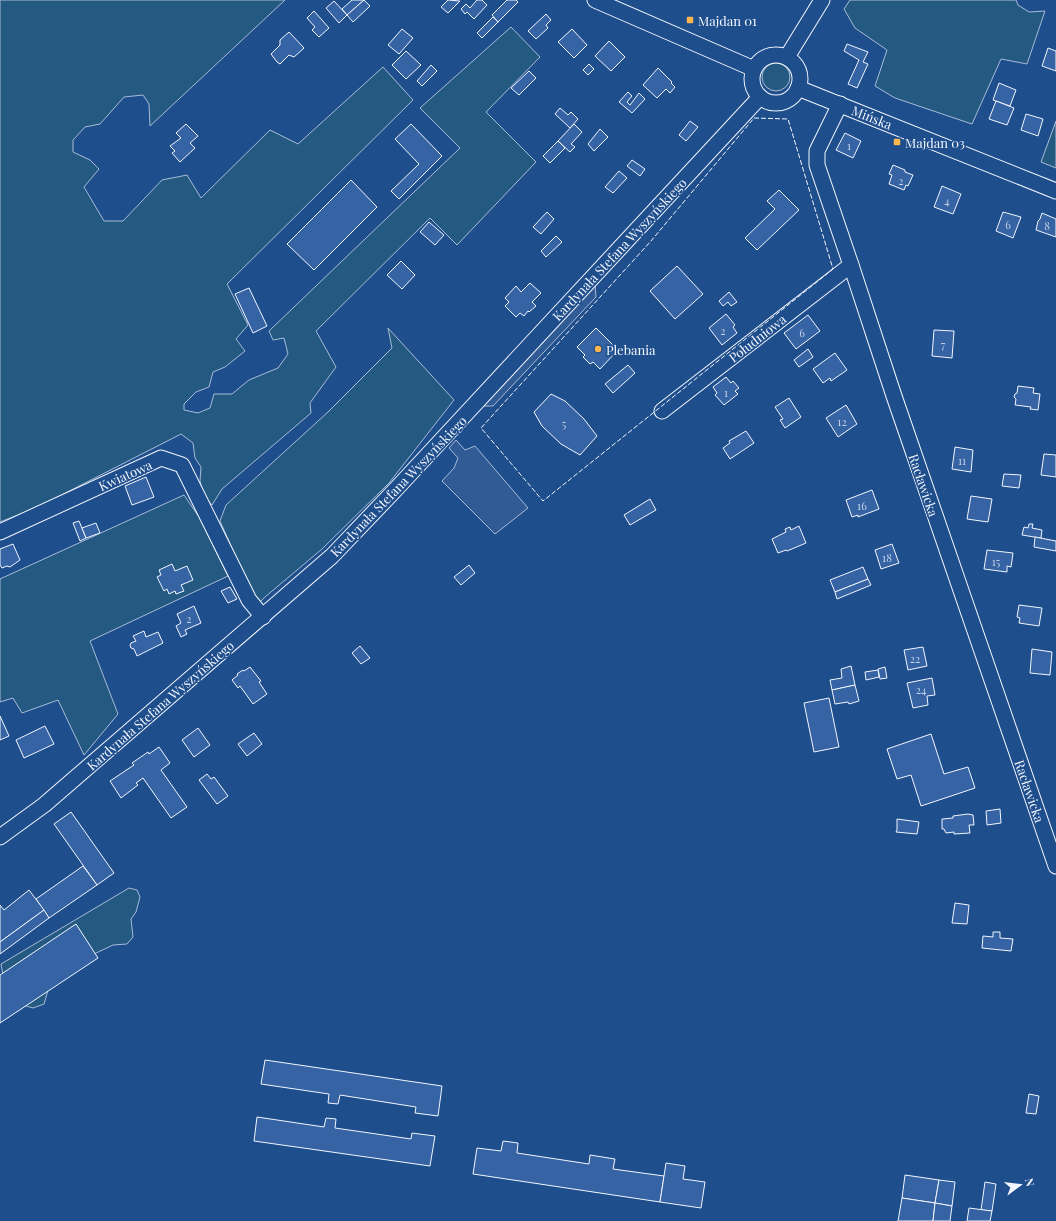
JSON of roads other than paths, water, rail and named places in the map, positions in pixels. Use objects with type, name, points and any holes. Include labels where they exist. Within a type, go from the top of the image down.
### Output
[{"type":"street","points":[[595,0],[754,69]]},
{"type":"street","points":[[787,57],[822,0]]},
{"type":"street","points":[[772,55],[787,57],[794,63],[798,70],[800,79],[798,88],[793,96],[786,101],[777,103],[768,102],[760,97],[752,84],[754,69],[764,58],[772,55]]},
{"type":"street","name":"Mińska","points":[[798,88],[1056,191]]},
{"type":"street","name":"Kardynała Stefana Wyszyńskiego","points":[[0,837],[44,805],[332,556],[449,440],[760,97]]},
{"type":"street","name":"Racławicka","points":[[840,104],[817,151],[817,165],[894,396],[1056,866]]},
{"type":"street","name":"Południowa","points":[[662,411],[851,265]]},
{"type":"street","name":"Kwiatowa","points":[[0,532],[161,458],[182,465],[249,600],[263,617]]},
{"type":"place","name":"Majdan 01","points":[[690,20]]},
{"type":"place","name":"Majdan 03","points":[[897,142]]},
{"type":"place","name":"Plebania","points":[[598,349]]}]
